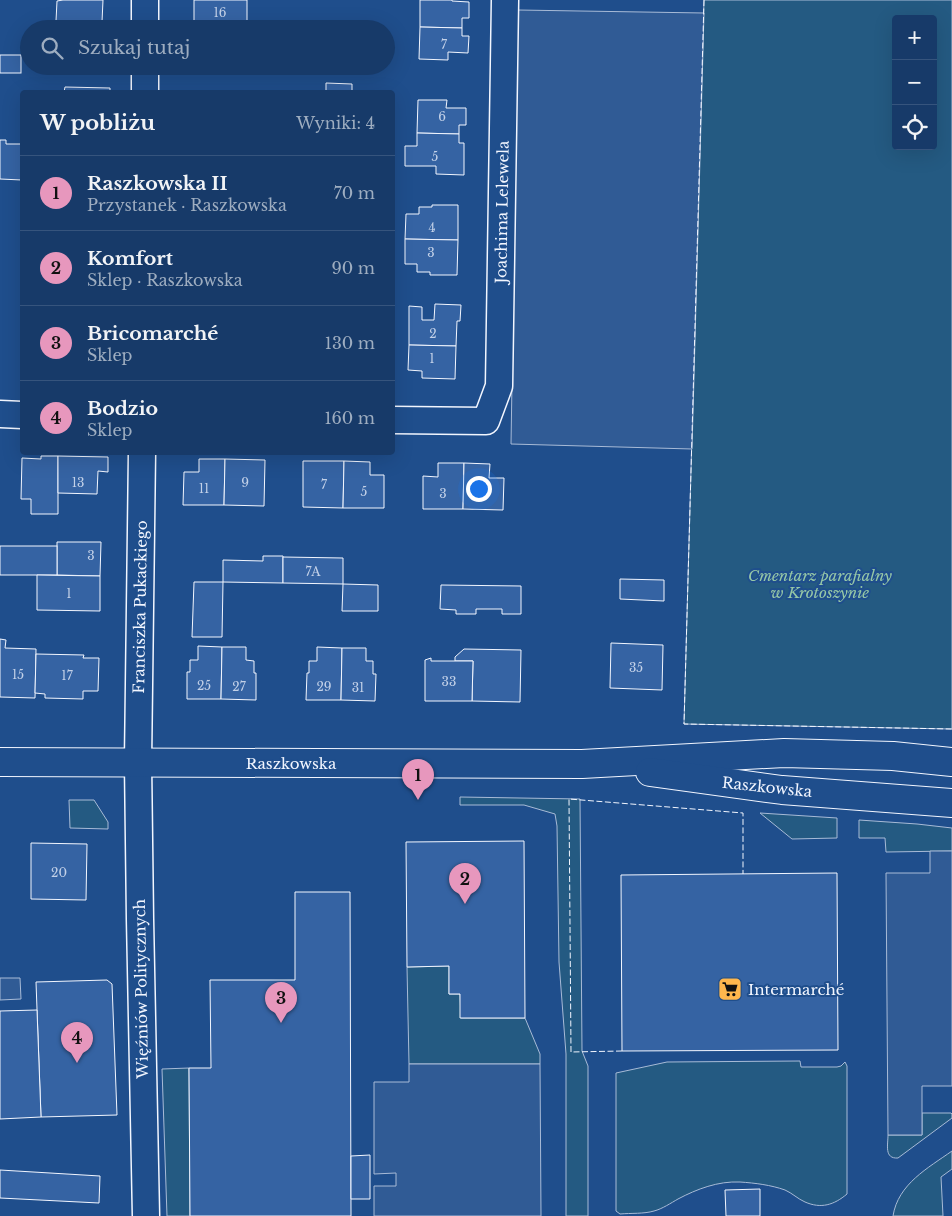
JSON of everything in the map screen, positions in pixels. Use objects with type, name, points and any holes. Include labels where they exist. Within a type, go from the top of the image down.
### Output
[{"type":"main road","name":"Raszkowska","points":[[0,762],[582,764],[784,753],[893,756],[952,762]]},
{"type":"main road","name":"Raszkowska","points":[[582,764],[782,790],[952,804]]},
{"type":"street","points":[[145,0],[145,20]]},
{"type":"street","name":"Joachima Lelewela","points":[[395,420],[486,422],[499,386],[505,0]]},
{"type":"street","points":[[145,75],[145,90]]},
{"type":"street","points":[[0,414],[20,415]]},
{"type":"street","name":"Franciszka Pukackiego","points":[[138,762],[142,455]]},
{"type":"street","name":"Więźniów Politycznych","points":[[138,762],[146,1216]]},
{"type":"green space","name":"Cmentarz parafialny w Krotoszynie","points":[[704,0],[952,0],[952,729],[684,724]]},
{"type":"green space","points":[[460,797],[580,799],[582,1051],[588,1066],[588,1216],[566,1216],[566,1054],[559,962],[557,826],[555,814],[524,805],[460,805]]},
{"type":"green space","points":[[69,800],[94,800],[108,822],[108,829],[70,828]]},
{"type":"green space","points":[[760,813],[837,818],[837,838],[792,839]]},
{"type":"green space","points":[[859,820],[952,828],[952,851],[886,852],[885,838],[859,838]]},
{"type":"green space","points":[[449,966],[449,994],[460,994],[461,1018],[525,1018],[540,1054],[540,1064],[409,1064],[407,967]]},
{"type":"green space","points":[[800,1061],[801,1067],[837,1067],[845,1062],[847,1066],[847,1194],[827,1205],[816,1205],[805,1202],[780,1188],[732,1182],[700,1189],[654,1211],[620,1214],[616,1211],[616,1073],[667,1062]]},
{"type":"green space","points":[[189,1068],[190,1216],[167,1216],[162,1069]]},
{"type":"green space","points":[[922,1113],[951,1113],[952,1118],[898,1158],[891,1156],[888,1151],[888,1135],[922,1135]]},
{"type":"green space","points":[[952,1151],[952,1169],[941,1177],[943,1216],[893,1216],[901,1195],[915,1178]]},
{"type":"shaded area","points":[[518,10],[704,13],[692,449],[511,444]]},
{"type":"shaded area","points":[[930,851],[952,851],[952,1086],[922,1086],[922,1135],[888,1135],[886,873],[930,873]]},
{"type":"shaded area","points":[[0,978],[20,978],[21,999],[0,1000]]},
{"type":"shaded area","points":[[409,1064],[540,1064],[541,1216],[374,1216],[374,1186],[396,1186],[396,1173],[374,1174],[374,1082],[409,1082]]},
{"type":"building","points":[[103,0],[102,20],[56,20],[57,1]]},
{"type":"building","points":[[194,0],[247,0],[247,20],[194,20]]},
{"type":"building","points":[[420,0],[469,2],[469,18],[462,18],[462,28],[420,27]]},
{"type":"building","points":[[420,27],[462,28],[462,36],[469,36],[468,53],[448,52],[448,60],[419,59]]},
{"type":"building","points":[[0,55],[20,55],[20,73],[0,73]]},
{"type":"building","points":[[326,83],[352,84],[352,90],[326,90]]},
{"type":"building","points":[[65,87],[110,88],[110,90],[64,90]]},
{"type":"building","points":[[418,100],[447,100],[446,108],[466,108],[466,125],[459,125],[459,134],[417,133]]},
{"type":"building","points":[[417,133],[459,134],[459,143],[464,143],[464,175],[436,174],[436,166],[405,166],[405,146],[417,146]]},
{"type":"building","points":[[0,140],[6,140],[6,144],[20,144],[20,180],[0,179]]},
{"type":"building","points":[[432,205],[458,205],[458,240],[405,239],[406,214],[419,214],[419,207],[432,207]]},
{"type":"building","points":[[405,239],[458,240],[457,275],[430,275],[430,272],[417,272],[417,264],[405,264]]},
{"type":"building","points":[[435,304],[461,305],[460,321],[457,321],[456,346],[409,345],[409,306],[422,307],[422,320],[434,320]]},
{"type":"building","points":[[409,345],[456,346],[455,379],[422,378],[422,371],[408,370]]},
{"type":"building","points":[[41,456],[58,456],[58,514],[31,514],[31,499],[21,499],[22,458],[41,459]]},
{"type":"building","points":[[58,456],[108,457],[108,472],[98,471],[97,494],[58,493]]},
{"type":"building","points":[[199,459],[225,459],[224,505],[183,505],[184,472],[199,472]]},
{"type":"building","points":[[225,459],[265,460],[264,506],[224,505]]},
{"type":"building","points":[[303,461],[344,461],[343,508],[303,507]]},
{"type":"building","points":[[344,461],[370,462],[370,475],[384,475],[384,508],[343,508]]},
{"type":"building","points":[[438,463],[464,463],[463,509],[423,509],[423,476],[438,477]]},
{"type":"building","points":[[464,463],[490,464],[489,478],[504,478],[503,510],[463,509]]},
{"type":"building","points":[[57,542],[101,542],[100,576],[57,575]]},
{"type":"building","points":[[0,546],[57,546],[57,575],[0,575]]},
{"type":"building","points":[[263,556],[283,556],[283,583],[223,582],[223,560],[263,561]]},
{"type":"building","points":[[283,557],[343,558],[343,584],[283,583]]},
{"type":"building","points":[[37,575],[100,576],[100,611],[37,610]]},
{"type":"building","points":[[620,579],[664,580],[664,601],[620,599]]},
{"type":"building","points":[[194,582],[223,582],[222,637],[192,637]]},
{"type":"building","points":[[343,584],[378,585],[378,611],[342,611]]},
{"type":"building","points":[[441,585],[521,586],[521,614],[502,614],[502,609],[476,609],[476,614],[456,614],[456,610],[440,609]]},
{"type":"building","points":[[0,639],[6,640],[5,648],[36,649],[35,698],[0,697]]},
{"type":"building","points":[[611,643],[663,645],[662,690],[610,688]]},
{"type":"building","points":[[198,646],[222,647],[221,699],[187,699],[187,672],[190,672],[190,660],[198,660]]},
{"type":"building","points":[[222,647],[246,647],[246,660],[254,661],[256,700],[221,699]]},
{"type":"building","points":[[317,647],[342,648],[341,700],[306,700],[309,661],[317,661]]},
{"type":"building","points":[[342,648],[366,648],[366,661],[373,661],[373,674],[376,674],[375,701],[341,700]]},
{"type":"building","points":[[464,649],[521,650],[520,702],[472,701],[473,661],[455,661],[455,657]]},
{"type":"building","points":[[36,654],[84,655],[83,658],[99,658],[98,691],[83,691],[83,699],[45,698],[45,694],[35,693]]},
{"type":"building","points":[[431,658],[431,661],[473,661],[472,701],[425,701],[425,660]]},
{"type":"building","points":[[524,841],[525,1018],[460,1018],[460,994],[449,994],[449,966],[407,967],[406,842]]},
{"type":"building","points":[[31,843],[87,844],[86,900],[31,899]]},
{"type":"building","name":"Intermarché","points":[[837,873],[838,1050],[622,1051],[621,875]]},
{"type":"building","points":[[295,892],[350,892],[351,1216],[190,1216],[189,1068],[211,1068],[210,980],[295,980]]},
{"type":"building","points":[[107,980],[112,984],[117,1115],[41,1117],[36,982]]},
{"type":"building","points":[[37,1010],[41,1117],[0,1119],[0,1011]]},
{"type":"building","points":[[370,1155],[370,1199],[351,1199],[351,1156]]},
{"type":"building","points":[[0,1170],[100,1176],[99,1203],[0,1198]]},
{"type":"building","points":[[760,1189],[760,1216],[726,1216],[725,1190]]},
{"type":"fence","points":[[704,0],[684,724],[952,729]]},
{"type":"fence","points":[[622,1051],[571,1052],[569,799],[743,813],[743,874]]},
{"type":"place","name":"Raszkowska II","points":[[418,800]]},
{"type":"place","name":"Komfort","points":[[465,904]]},
{"type":"place","name":"Intermarché","points":[[730,989]]},
{"type":"place","name":"Bricomarché","points":[[281,1023]]},
{"type":"place","name":"Bodzio","points":[[77,1063]]}]
